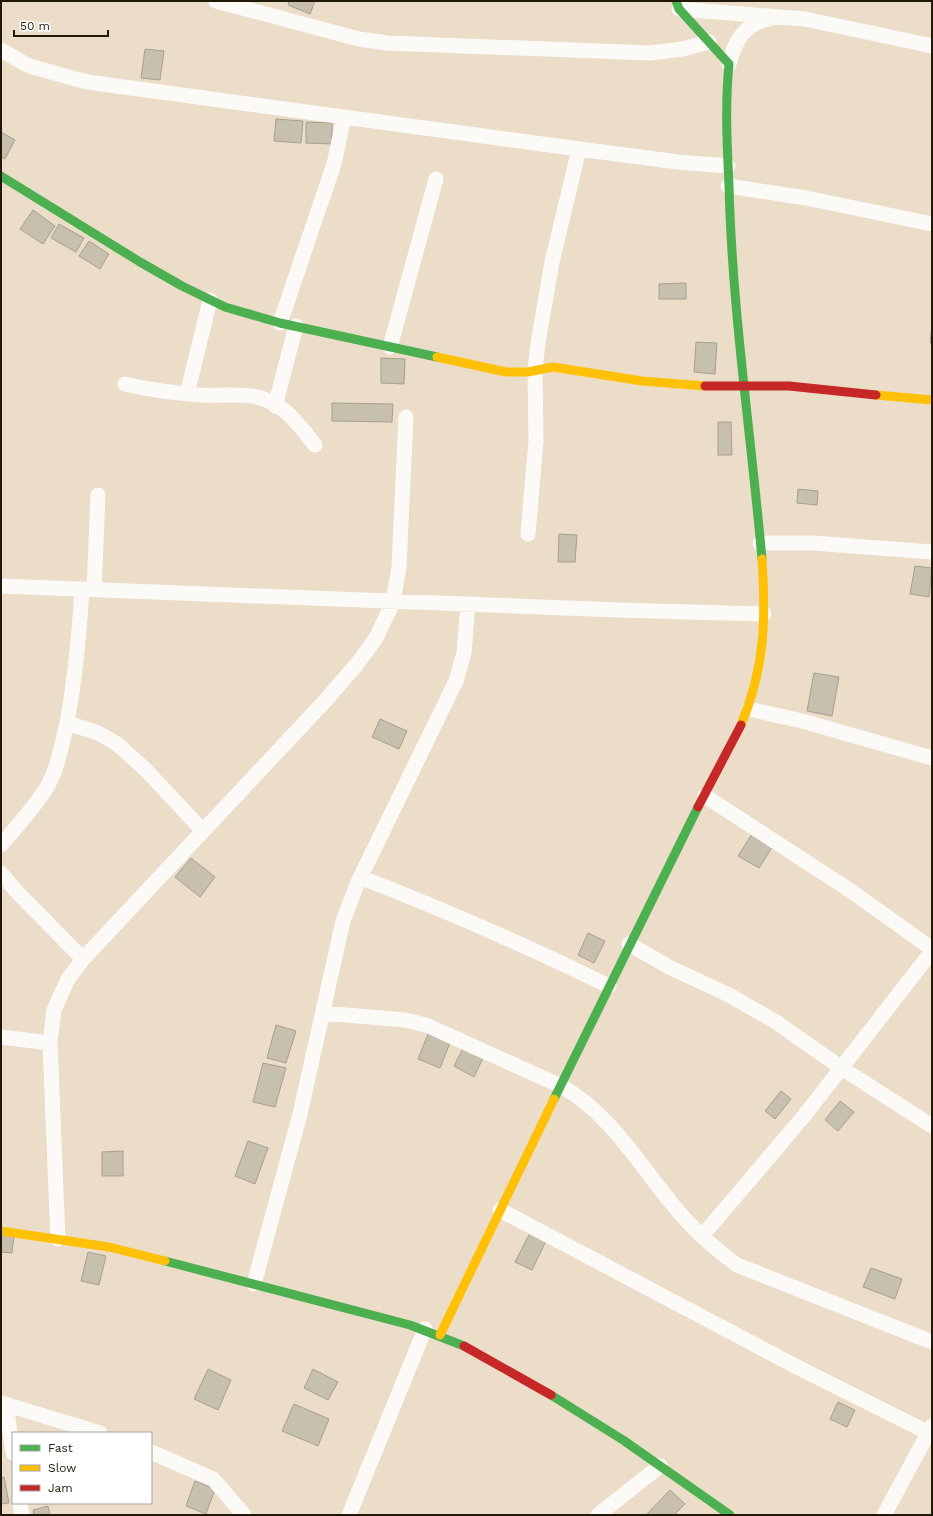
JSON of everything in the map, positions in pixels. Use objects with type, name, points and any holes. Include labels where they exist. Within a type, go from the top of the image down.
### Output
[{"type":"street","points":[[216,1],[359,39],[386,43],[650,53],[683,49],[709,42]]},
{"type":"street","points":[[677,5],[729,64]]},
{"type":"street","points":[[677,5],[805,19],[932,46]]},
{"type":"street","points":[[440,1335],[629,944],[704,796],[728,754],[749,709],[760,666],[763,643],[764,614],[760,544],[733,289],[728,186],[727,82],[729,64],[734,46],[742,33],[752,25],[778,17]]},
{"type":"street","points":[[1,50],[28,66],[87,82],[678,162],[728,166]]},
{"type":"street","points":[[280,323],[334,164],[344,117]]},
{"type":"street","points":[[528,534],[536,441],[535,370],[552,262],[579,149]]},
{"type":"street","points":[[1,176],[140,262],[225,308],[280,323],[506,372],[528,372],[553,367],[642,381],[710,386],[789,386],[932,400]]},
{"type":"street","points":[[390,347],[436,179]]},
{"type":"street","points":[[728,186],[806,198],[932,224]]},
{"type":"street","points":[[187,394],[210,300]]},
{"type":"street","points":[[275,406],[296,326]]},
{"type":"street","points":[[124,384],[152,391],[187,394],[248,394],[262,398],[285,411],[315,445]]},
{"type":"street","points":[[58,1239],[50,1043],[54,1010],[68,979],[83,959],[325,700],[357,664],[376,638],[393,602],[399,567],[406,417]]},
{"type":"street","points":[[1,845],[33,808],[47,786],[58,762],[67,722],[88,589],[98,495]]},
{"type":"street","points":[[760,544],[813,543],[932,552]]},
{"type":"street","points":[[1,586],[393,602],[764,614]]},
{"type":"street","points":[[254,1284],[300,1114],[343,921],[360,877],[456,681],[464,653],[468,604]]},
{"type":"street","points":[[749,709],[802,721],[932,758]]},
{"type":"street","points":[[67,722],[98,733],[116,743],[146,770],[202,830]]},
{"type":"street","points":[[702,1236],[843,1069],[932,950],[852,891],[704,796]]},
{"type":"street","points":[[1,873],[17,892],[83,959]]},
{"type":"street","points":[[360,877],[453,914],[609,986]]},
{"type":"street","points":[[629,944],[669,967],[743,1002],[776,1022],[843,1069],[932,1126]]},
{"type":"street","points":[[323,1012],[405,1020],[426,1025],[578,1095],[612,1128],[684,1218],[718,1251],[737,1265],[932,1342]]},
{"type":"street","points":[[1,1037],[50,1043]]},
{"type":"street","points":[[500,1210],[800,1369],[930,1429],[884,1515]]},
{"type":"street","points":[[1,1231],[109,1247],[425,1329],[440,1335],[529,1382],[592,1420],[730,1515]]},
{"type":"street","points":[[349,1515],[425,1329]]},
{"type":"street","points":[[12,1447],[4,1403],[97,1432]]},
{"type":"street","points":[[152,1452],[213,1480],[244,1515]]},
{"type":"street","points":[[598,1515],[660,1466]]},
{"type":"street","points":[[20,1504],[22,1515]]},
{"type":"building","points":[[289,1],[315,1],[310,14],[288,5]]},
{"type":"building","points":[[145,49],[164,51],[160,80],[141,78]]},
{"type":"building","points":[[276,119],[303,121],[301,143],[274,141]]},
{"type":"building","points":[[306,122],[332,123],[332,144],[306,143]]},
{"type":"building","points":[[1,132],[15,140],[5,159],[1,157]]},
{"type":"building","points":[[33,210],[55,226],[43,244],[20,229]]},
{"type":"building","points":[[59,224],[84,238],[76,252],[51,238]]},
{"type":"building","points":[[89,241],[109,254],[100,269],[79,256]]},
{"type":"building","points":[[686,283],[686,299],[659,299],[659,284]]},
{"type":"building","points":[[932,326],[932,343],[930,343]]},
{"type":"building","points":[[696,342],[717,343],[715,374],[694,372]]},
{"type":"building","points":[[381,358],[405,359],[404,384],[381,383]]},
{"type":"building","points":[[332,403],[393,404],[392,422],[332,421]]},
{"type":"building","points":[[718,422],[731,422],[732,455],[718,455]]},
{"type":"building","points":[[798,489],[818,491],[817,505],[797,503]]},
{"type":"building","points":[[559,534],[577,535],[575,562],[558,562]]},
{"type":"building","points":[[915,566],[932,568],[929,597],[910,594]]},
{"type":"building","points":[[814,673],[839,677],[832,716],[807,711]]},
{"type":"building","points":[[380,719],[407,731],[399,749],[372,737]]},
{"type":"building","points":[[752,834],[773,846],[759,868],[738,856]]},
{"type":"building","points":[[191,858],[215,877],[200,897],[175,877]]},
{"type":"building","points":[[588,933],[605,941],[594,963],[578,955]]},
{"type":"building","points":[[276,1025],[296,1031],[286,1063],[267,1058]]},
{"type":"building","points":[[428,1034],[450,1043],[440,1068],[418,1059]]},
{"type":"building","points":[[463,1048],[483,1058],[474,1077],[454,1066]]},
{"type":"building","points":[[263,1063],[286,1068],[275,1107],[253,1102]]},
{"type":"building","points":[[781,1091],[791,1099],[775,1119],[765,1111]]},
{"type":"building","points":[[840,1101],[854,1112],[838,1131],[825,1120]]},
{"type":"building","points":[[248,1141],[268,1148],[255,1184],[235,1176]]},
{"type":"building","points":[[123,1151],[123,1176],[102,1176],[102,1152]]},
{"type":"building","points":[[530,1233],[546,1241],[532,1270],[515,1262]]},
{"type":"building","points":[[1,1234],[14,1236],[12,1253],[1,1252]]},
{"type":"building","points":[[88,1252],[106,1256],[99,1285],[81,1281]]},
{"type":"building","points":[[871,1268],[902,1279],[895,1299],[863,1287]]},
{"type":"building","points":[[208,1369],[231,1380],[218,1410],[194,1399]]},
{"type":"building","points":[[313,1369],[338,1382],[328,1400],[304,1388]]},
{"type":"building","points":[[838,1402],[855,1410],[847,1427],[830,1419]]},
{"type":"building","points":[[294,1404],[329,1419],[318,1446],[282,1431]]},
{"type":"building","points":[[4,1477],[9,1503],[1,1504],[1,1478]]},
{"type":"building","points":[[195,1481],[215,1489],[206,1514],[186,1506]]},
{"type":"building","points":[[670,1490],[685,1504],[674,1515],[646,1515]]},
{"type":"building","points":[[48,1506],[50,1515],[34,1515],[33,1510]]},
{"type":"traffic: fast","points":[[676,1],[679,9],[729,64],[727,94],[727,140],[734,279],[742,372],[762,559]]},
{"type":"traffic: fast","points":[[1,176],[140,262],[182,286],[225,307],[280,323],[437,357]]},
{"type":"traffic: fast","points":[[554,1099],[698,807]]},
{"type":"traffic: fast","points":[[165,1261],[410,1325],[464,1346]]},
{"type":"traffic: fast","points":[[551,1395],[623,1440],[730,1515]]},
{"type":"traffic: slow","points":[[437,357],[506,372],[528,372],[553,367],[642,381],[705,386]]},
{"type":"traffic: slow","points":[[876,395],[932,400]]},
{"type":"traffic: slow","points":[[741,725],[755,683],[762,644],[764,603],[762,559]]},
{"type":"traffic: slow","points":[[440,1335],[554,1099]]},
{"type":"traffic: slow","points":[[1,1231],[109,1247],[165,1261]]},
{"type":"traffic: jam","points":[[705,386],[789,386],[876,395]]},
{"type":"traffic: jam","points":[[698,807],[741,725]]},
{"type":"traffic: jam","points":[[464,1346],[551,1395]]}]
